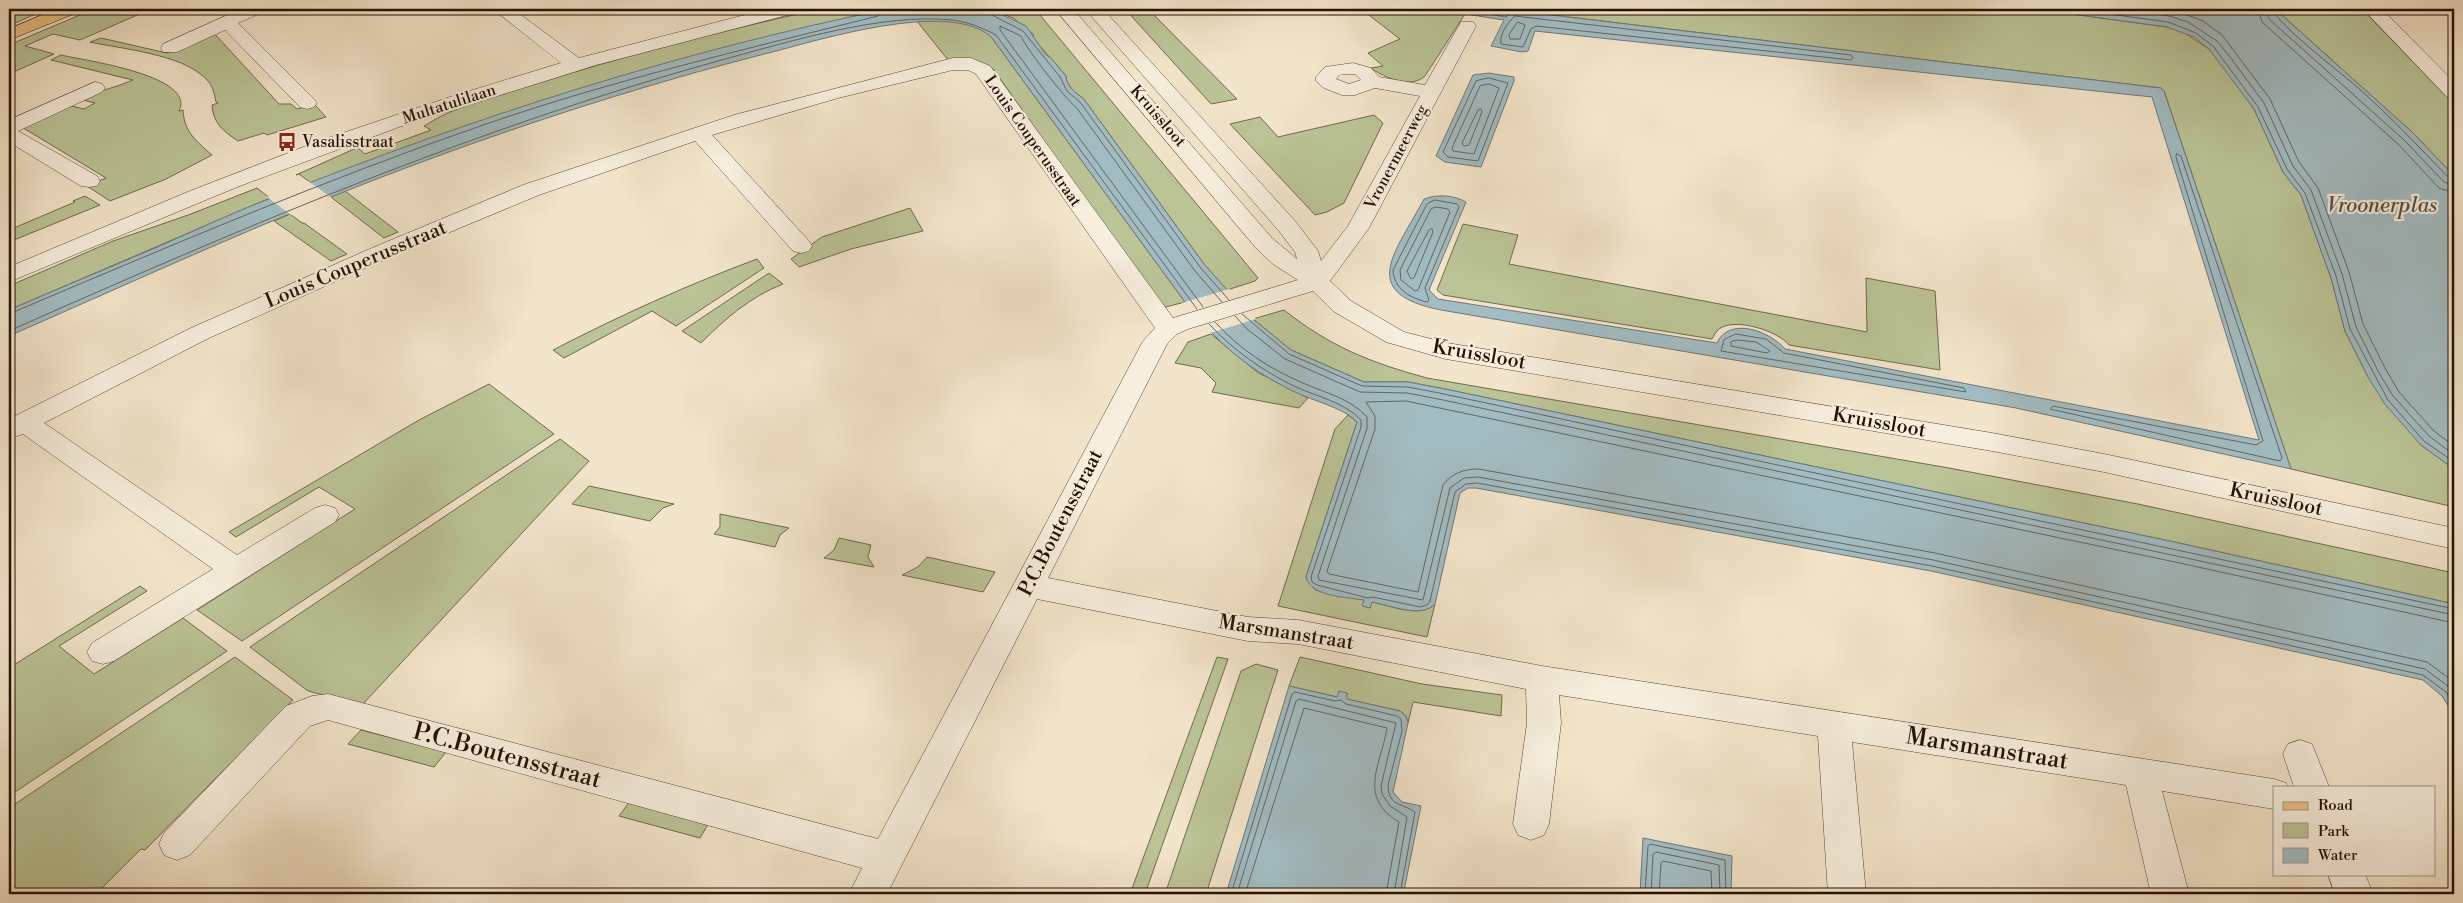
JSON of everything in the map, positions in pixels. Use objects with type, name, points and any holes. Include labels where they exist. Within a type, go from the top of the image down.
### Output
[{"type":"main road","points":[[9,35],[70,9]]},
{"type":"street","points":[[170,48],[255,9]]},
{"type":"street","points":[[502,9],[570,60]]},
{"type":"street","name":"Multatulilaan","points":[[9,258],[256,158],[372,116],[746,9]]},
{"type":"street","name":"Multatulilaan","points":[[9,276],[262,170],[570,60],[789,9]]},
{"type":"street","name":"Kruissloot","points":[[1064,9],[1264,243],[1281,259],[1317,282],[1342,306],[1381,331],[1430,347],[1992,442],[2123,467],[2454,539]]},
{"type":"street","name":"Kruissloot","points":[[1094,9],[1293,232],[1306,251],[1317,282]]},
{"type":"street","points":[[2372,9],[2454,93]]},
{"type":"street","points":[[226,22],[307,103]]},
{"type":"street","name":"Vronermeerweg","points":[[1317,282],[1358,228],[1467,26]]},
{"type":"street","name":"Louis Couperusstraat","points":[[236,570],[16,426],[200,333],[380,253],[531,190],[699,133],[830,94],[936,68],[961,64],[977,66],[983,70],[1181,324]]},
{"type":"street","points":[[1371,81],[1430,92]]},
{"type":"street","points":[[9,127],[95,88]]},
{"type":"street","points":[[699,133],[801,246]]},
{"type":"street","points":[[9,134],[89,181]]},
{"type":"street","points":[[1181,324],[1317,282]]},
{"type":"street","name":"P.C.Boutensstraat","points":[[868,894],[1156,341],[1181,324]]},
{"type":"street","points":[[103,652],[325,515]]},
{"type":"street","name":"Marsmanstraat","points":[[1030,586],[1248,629],[1298,632],[1542,679],[2273,794]]},
{"type":"street","points":[[1531,824],[1544,723],[1542,679]]},
{"type":"street","name":"P.C.Boutensstraat","points":[[177,844],[298,716],[312,709],[328,707],[886,858]]},
{"type":"street","points":[[1834,725],[1847,894]]},
{"type":"street","points":[[2300,754],[2312,786]]},
{"type":"street","points":[[2140,773],[2170,894]]},
{"type":"street","points":[[2347,876],[2354,894]]},
{"type":"green space","points":[[22,9],[46,9],[9,26],[9,14]]},
{"type":"green space","points":[[94,9],[151,9],[80,40],[53,34],[25,46],[54,54],[9,74],[9,45]]},
{"type":"green space","points":[[820,9],[888,9],[862,14],[364,163],[311,183],[299,174],[296,175],[354,149],[358,148],[365,154],[431,130],[424,126],[448,113],[487,99],[636,54]]},
{"type":"green space","points":[[990,9],[1035,9],[1258,278],[1255,281],[1227,290],[1204,264],[1083,98],[1072,89],[1066,76],[1040,47],[1032,36],[1034,35],[1013,18]]},
{"type":"green space","points":[[1125,9],[1148,9],[1237,99],[1211,104]]},
{"type":"green space","points":[[1361,9],[1458,9],[1465,14],[1425,76],[1413,82],[1405,82],[1383,75],[1371,68],[1383,66],[1368,53],[1400,39]]},
{"type":"green space","points":[[1463,9],[2035,9],[2167,27],[2183,32],[2209,49],[2254,109],[2283,172],[2301,195],[2331,278],[2345,331],[2368,377],[2421,445],[2454,469],[2454,507],[2291,469],[2164,91],[2161,88],[1543,14],[1514,11],[1506,17]]},
{"type":"green space","points":[[2275,9],[2362,9],[2454,104],[2454,176],[2412,132]]},
{"type":"green space","points":[[916,20],[957,21],[972,25],[992,38],[1185,302],[1162,308],[994,70],[987,65],[948,60]]},
{"type":"green space","points":[[213,32],[279,104],[291,104],[297,109],[314,104],[326,117],[267,135],[264,133],[238,141],[223,130],[217,122],[212,105],[218,103],[216,102],[213,89],[208,81],[194,70],[167,58],[90,42],[101,38],[167,53]]},
{"type":"green space","points":[[61,55],[134,71],[171,88],[180,98],[179,111],[183,110],[186,124],[192,136],[212,155],[166,179],[110,201],[87,186],[106,178],[20,126],[67,105],[84,109],[95,103],[79,99],[133,80],[51,60]]},
{"type":"green space","points":[[1374,115],[1383,123],[1344,203],[1327,212],[1315,215],[1230,124],[1260,117],[1278,137]]},
{"type":"green space","points":[[257,188],[270,198],[9,310],[9,286],[113,241],[191,214]]},
{"type":"green space","points":[[345,191],[398,232],[384,238],[331,197]]},
{"type":"green space","points":[[85,196],[100,205],[9,242],[9,230]]},
{"type":"green space","points":[[910,208],[923,231],[851,249],[799,267],[791,259],[822,237]]},
{"type":"green space","points":[[290,214],[347,254],[331,261],[274,221]]},
{"type":"green space","points":[[1463,224],[1518,235],[1509,264],[1867,332],[1866,278],[1935,291],[1940,370],[1789,345],[1776,335],[1745,325],[1735,324],[1726,326],[1718,330],[1712,339],[1443,295],[1437,290]]},
{"type":"green space","points":[[757,259],[764,268],[676,326],[652,311],[564,358],[553,350],[705,279]]},
{"type":"green space","points":[[769,273],[783,284],[760,295],[739,309],[701,343],[682,331]]},
{"type":"green space","points":[[1284,310],[1318,334],[1351,352],[1387,366],[1427,378],[1949,468],[2138,504],[2454,573],[2454,604],[2179,543],[1445,389],[1408,382],[1364,382],[1291,350],[1253,319]]},
{"type":"green space","points":[[1211,334],[1257,372],[1308,398],[1299,408],[1212,392],[1216,383],[1201,368],[1175,363],[1188,342]]},
{"type":"green space","points":[[489,384],[554,434],[242,641],[197,610],[355,509],[319,487],[236,537],[229,532],[419,420]]},
{"type":"green space","points":[[1348,415],[1357,422],[1306,577],[1315,590],[1364,600],[1370,608],[1371,602],[1413,611],[1429,608],[1435,604],[1427,637],[1278,606],[1335,429]]},
{"type":"green space","points":[[560,439],[589,461],[362,705],[308,691],[250,647]]},
{"type":"green space","points":[[589,486],[674,504],[663,508],[650,521],[572,504]]},
{"type":"green space","points":[[720,514],[789,528],[780,535],[775,547],[714,534],[720,527]]},
{"type":"green space","points":[[839,538],[871,545],[868,557],[874,567],[824,558],[834,550]]},
{"type":"green space","points":[[927,557],[995,572],[983,592],[902,575],[918,567]]},
{"type":"green space","points":[[140,586],[147,591],[59,646],[94,674],[183,618],[227,651],[9,796],[9,668]]},
{"type":"green space","points":[[235,657],[293,700],[145,850],[141,849],[96,894],[9,894],[9,808]]},
{"type":"green space","points":[[1217,657],[1228,659],[1145,894],[1130,894]]},
{"type":"green space","points":[[1300,657],[1422,684],[1502,695],[1501,716],[1413,702],[1408,723],[1406,716],[1400,711],[1346,699],[1347,693],[1337,697],[1289,686]]},
{"type":"green space","points":[[1256,664],[1278,670],[1206,894],[1165,894],[1241,671]]},
{"type":"green space","points":[[361,730],[446,752],[434,767],[348,744]]},
{"type":"green space","points":[[630,801],[710,821],[700,838],[619,816]]},
{"type":"water","points":[[888,9],[990,9],[1026,26],[1046,55],[1050,57],[1066,76],[1072,89],[1083,98],[1204,264],[1253,319],[1291,350],[1364,382],[1408,382],[1445,389],[2179,543],[2454,604],[2454,715],[2442,696],[2423,680],[1931,571],[1476,488],[1468,488],[1460,493],[1435,604],[1429,608],[1414,611],[1372,602],[1370,608],[1362,606],[1364,600],[1330,595],[1315,589],[1309,584],[1306,577],[1357,422],[1343,412],[1298,394],[1275,382],[1246,363],[1220,341],[1185,302],[992,38],[974,27],[950,22],[890,25],[828,37],[725,64],[561,113],[399,170],[303,208],[9,336],[9,310],[242,210],[346,169],[498,114],[575,90],[731,45]]},
{"type":"water","points":[[1458,9],[1506,17],[1514,11],[1543,14],[2161,88],[2164,91],[2291,469],[2016,408],[1441,310],[1414,302],[1398,293],[1391,281],[1390,268],[1395,252],[1424,199],[1434,196],[1445,196],[1466,202],[1429,290],[1438,299],[1717,343],[1723,335],[1731,330],[1740,328],[1750,329],[1770,337],[1785,349],[2259,440],[2152,97],[1535,31],[1528,51],[1522,52],[1491,46],[1504,20],[1465,14]]},
{"type":"water","name":"Vroonerplas","points":[[2035,9],[2275,9],[2412,132],[2454,176],[2454,469],[2421,445],[2384,403],[2368,377],[2345,331],[2331,278],[2301,195],[2283,172],[2254,109],[2209,49],[2194,37],[2167,27]]},
{"type":"water","points":[[1489,73],[1514,77],[1514,81],[1481,167],[1445,162],[1436,156],[1473,75]]},
{"type":"water","points":[[1289,686],[1337,697],[1339,691],[1347,693],[1347,699],[1400,711],[1406,716],[1408,723],[1393,792],[1402,802],[1421,806],[1404,891],[1414,894],[1226,894]]},
{"type":"water","points":[[1643,838],[1732,856],[1731,894],[1640,894]]},
{"type":"pier","points":[[308,181],[332,198],[291,215],[267,197]]},
{"type":"pier","points":[[1229,289],[1256,319],[1207,334],[1182,303]]},
{"type":"place","name":"Vasalisstraat","points":[[287,142]]}]
